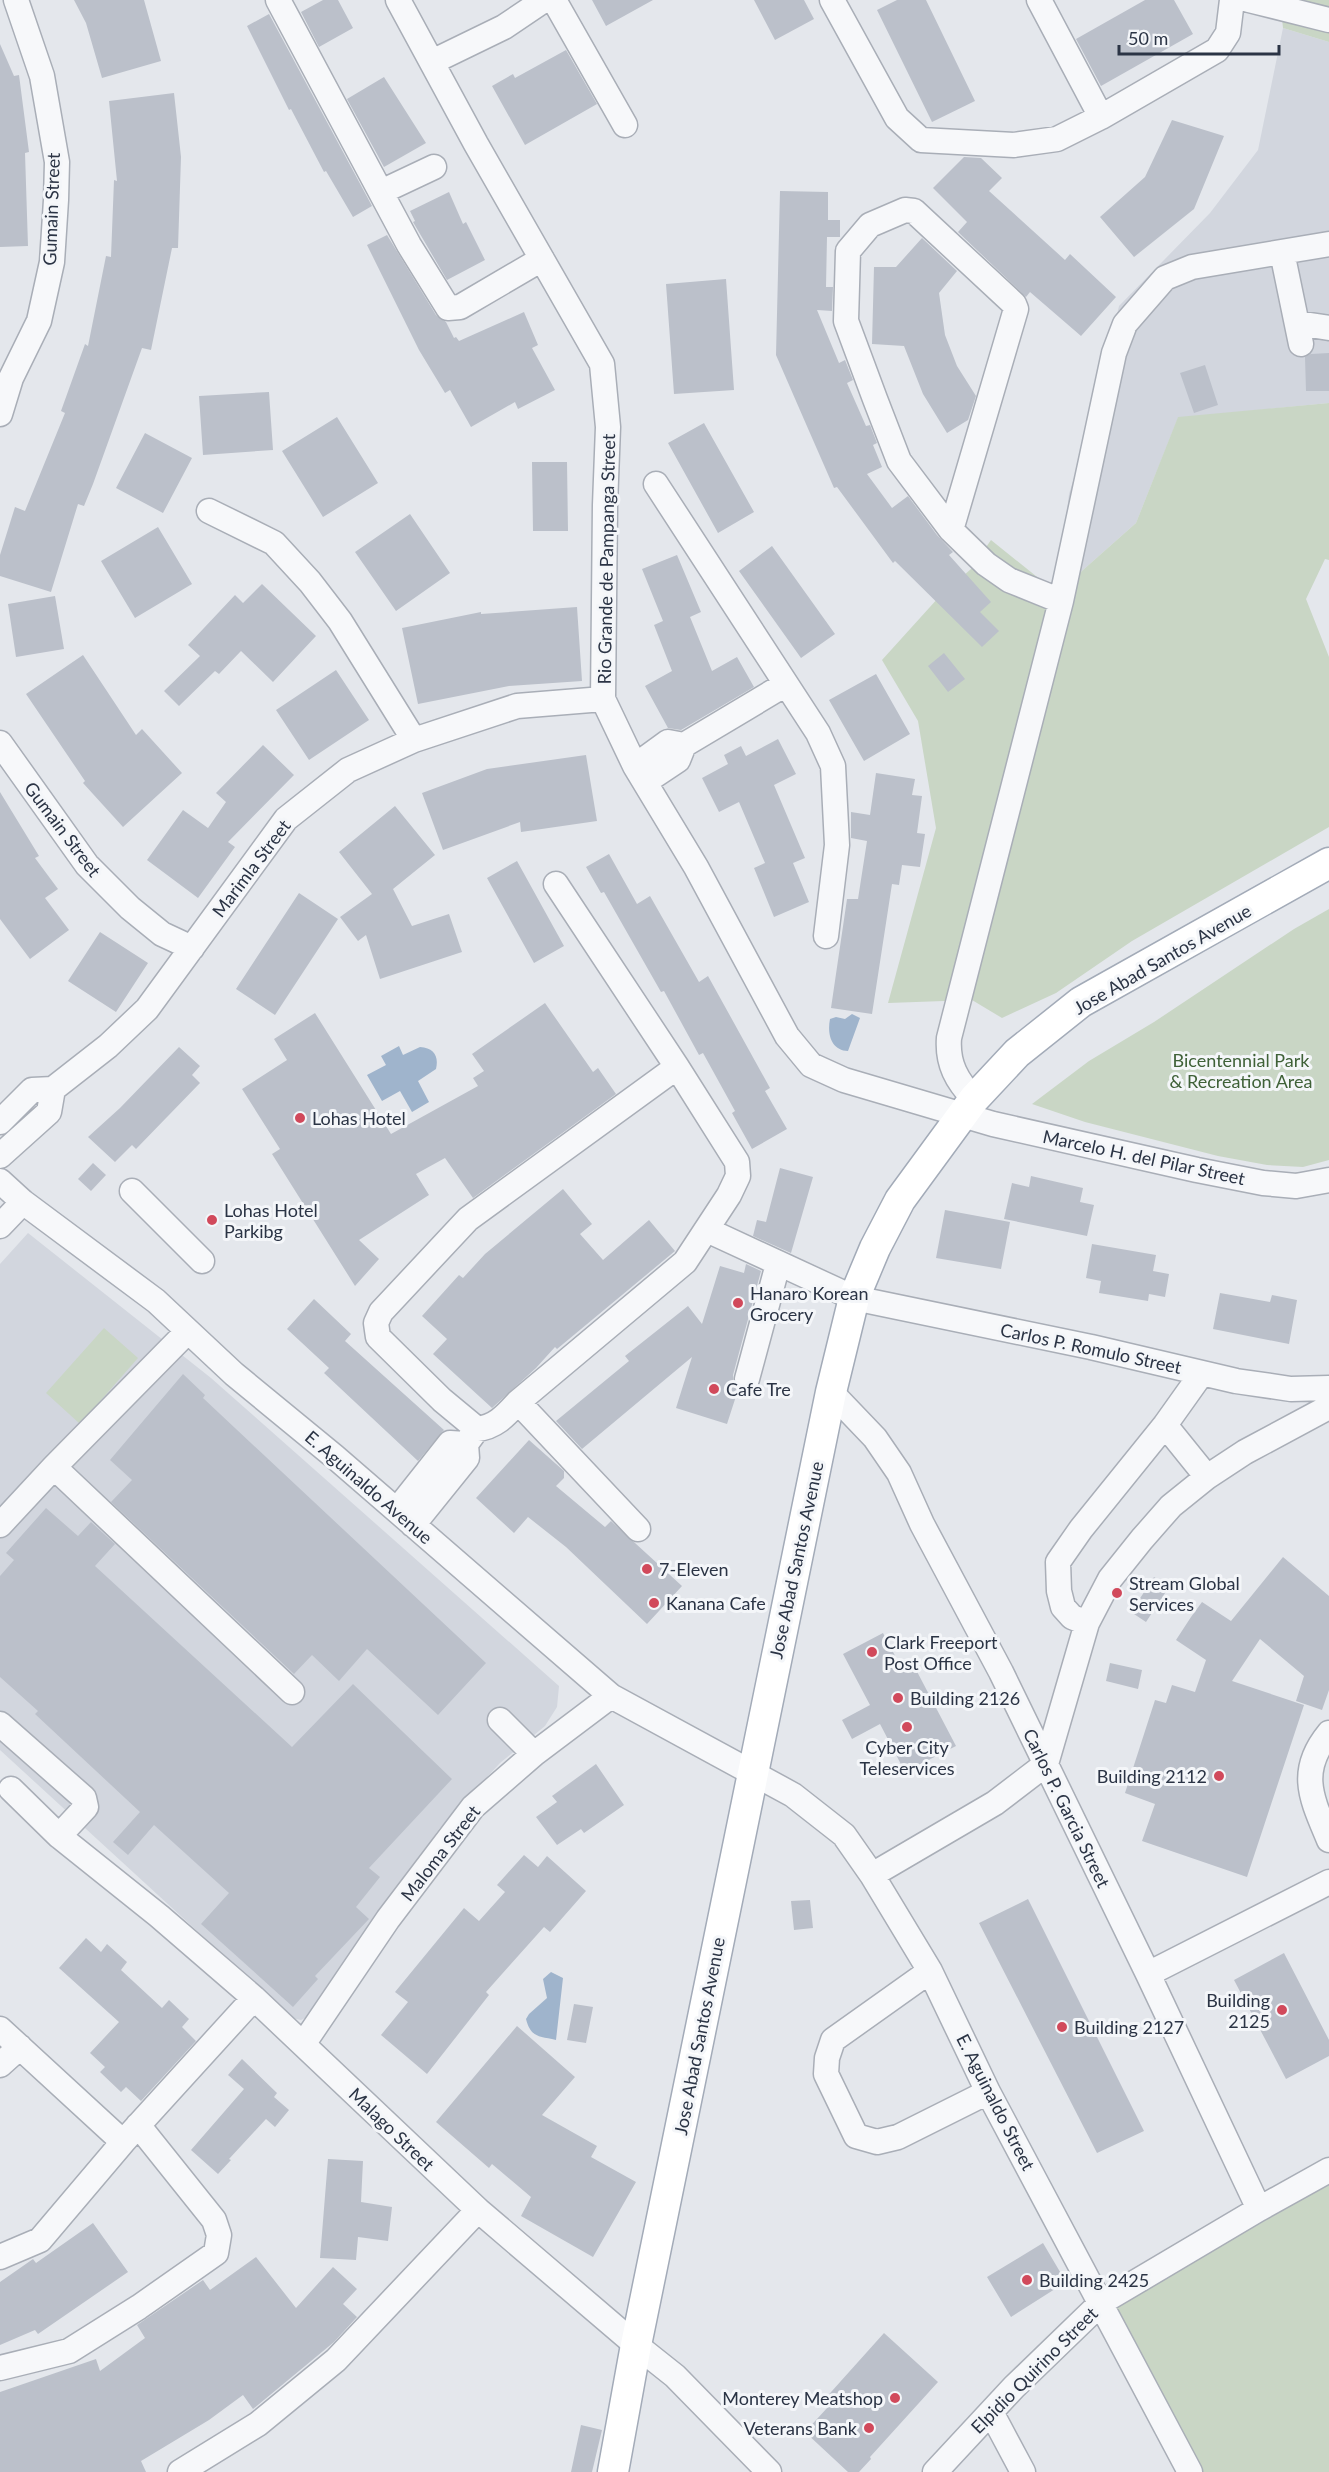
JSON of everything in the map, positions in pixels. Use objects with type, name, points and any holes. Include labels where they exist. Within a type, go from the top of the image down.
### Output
[{"type":"main road","name":"Jose Abad Santos Avenue","points":[[613,2472],[636,2345],[752,1774],[831,1392],[854,1298],[900,1200],[967,1107],[1017,1053],[1081,1002],[1329,863]]},
{"type":"street","name":"Gumain Street","points":[[0,414],[5,376],[39,321],[52,262],[57,162],[42,76],[16,0]]},
{"type":"street","points":[[278,0],[381,192],[448,308],[460,307],[542,259]]},
{"type":"street","name":"Rio Grande de Pampanga Street","points":[[398,0],[602,364],[608,427],[603,699],[640,774],[696,867],[787,1036],[811,1065],[844,1080],[967,1107]]},
{"type":"street","points":[[432,62],[504,27],[544,0]]},
{"type":"street","points":[[554,0],[625,125]]},
{"type":"street","points":[[832,0],[897,118],[921,140],[1014,145],[1057,139],[1101,117],[1217,50],[1228,33],[1232,0]]},
{"type":"street","points":[[1039,0],[1101,117]]},
{"type":"street","points":[[1249,0],[1329,20]]},
{"type":"street","points":[[381,192],[434,167]]},
{"type":"street","points":[[951,530],[1016,309],[1014,304],[914,211],[905,210],[870,225],[848,251],[846,321],[898,461],[951,530],[986,564],[1009,580],[1061,601]]},
{"type":"street","points":[[967,1107],[952,1068],[948,1051],[949,1038],[1061,601],[1113,353],[1125,324],[1166,278],[1192,267],[1329,244]]},
{"type":"street","points":[[1282,252],[1299,334],[1329,328]]},
{"type":"street","points":[[656,484],[818,733],[833,766],[837,845],[826,936]]},
{"type":"street","points":[[209,511],[274,543],[310,582],[340,621],[414,740]]},
{"type":"street","points":[[640,774],[668,742],[684,746],[786,684]]},
{"type":"street","name":"Marimla Street","points":[[0,1122],[32,1090],[53,1089],[108,1046],[147,1009],[286,819],[348,770],[414,740],[517,706],[603,699]]},
{"type":"street","name":"Gumain Street","points":[[0,743],[87,865],[130,908],[162,934],[192,948]]},
{"type":"street","points":[[405,1517],[450,1443],[472,1436],[500,1420],[518,1402],[686,1262],[729,1195],[738,1176],[737,1162],[677,1066],[556,884]]},
{"type":"street","points":[[472,1436],[442,1400],[378,1337],[376,1323],[381,1312],[468,1219],[677,1066]]},
{"type":"street","points":[[0,1156],[49,1112],[53,1089]]},
{"type":"street","name":"Marcelo H. del Pilar Street","points":[[967,1107],[1197,1170],[1263,1183],[1296,1186],[1329,1180]]},
{"type":"street","name":"E. Aguinaldo Avenue","points":[[0,1181],[23,1202],[156,1301],[234,1374],[405,1517],[611,1696],[752,1774]]},
{"type":"street","points":[[132,1191],[202,1261]]},
{"type":"street","points":[[0,1226],[23,1202]]},
{"type":"street","name":"Carlos P. Romulo Street","points":[[707,1230],[854,1298],[1236,1381],[1291,1389],[1329,1388]]},
{"type":"street","points":[[747,1379],[778,1263]]},
{"type":"street","points":[[0,1525],[188,1331]]},
{"type":"street","points":[[1087,1623],[1072,1617],[1063,1607],[1059,1591],[1058,1562],[1081,1529],[1165,1425],[1202,1373]]},
{"type":"street","name":"Carlos P. Garcia Street","points":[[831,1392],[875,1438],[899,1473],[922,1524],[994,1658],[1046,1764],[1259,2209]]},
{"type":"street","points":[[518,1402],[638,1529]]},
{"type":"street","points":[[872,1875],[995,1803],[1046,1764],[1087,1623],[1110,1580],[1142,1539],[1171,1506],[1207,1477],[1245,1452],[1329,1407]]},
{"type":"street","points":[[1165,1425],[1207,1477]]},
{"type":"street","points":[[54,1467],[292,1692]]},
{"type":"street","name":"Maloma Street","points":[[304,2043],[388,1919],[473,1807],[534,1754],[611,1696]]},
{"type":"street","points":[[500,1720],[534,1754]]},
{"type":"street","points":[[0,1724],[84,1798],[86,1807],[59,1836]]},
{"type":"street","points":[[1329,1733],[1317,1748],[1308,1781],[1329,1840]]},
{"type":"street","name":"E. Aguinaldo Street","points":[[752,1774],[793,1795],[824,1818],[844,1835],[872,1875],[930,1971],[988,2092],[1191,2472]]},
{"type":"street","name":"Malago Street","points":[[11,1789],[59,1836],[159,1916],[304,2043],[478,2210],[675,2376],[769,2472]]},
{"type":"street","points":[[1148,1974],[1329,1882]]},
{"type":"street","points":[[930,1971],[833,2040],[827,2058],[826,2074],[856,2136],[877,2142],[898,2137],[988,2092]]},
{"type":"street","points":[[0,2257],[40,2240],[131,2134],[254,1998]]},
{"type":"street","points":[[0,2029],[131,2134],[214,2220],[219,2235],[216,2253],[139,2307],[69,2351],[0,2368]]},
{"type":"street","points":[[0,2065],[20,2047]]},
{"type":"street","name":"Elpidio Quirino Street","points":[[935,2472],[1102,2302],[1329,2170]]},
{"type":"street","points":[[180,2472],[258,2424],[336,2360],[478,2210]]},
{"type":"street","points":[[992,2412],[1023,2472]]},
{"type":"shaded area","points":[[1283,28],[1329,42],[1329,403],[1178,418],[1136,523],[1057,593],[1069,494],[1095,411],[1119,306],[1210,213],[1258,150]]},
{"type":"shaded area","points":[[28,1233],[211,1378],[559,1686],[557,1707],[545,1726],[500,1763],[439,1829],[320,2003],[311,2015],[301,2020],[292,2018],[0,1750],[0,1264]]},
{"type":"green space","points":[[1280,0],[1329,0],[1329,42],[1283,28]]},
{"type":"green space","points":[[1329,403],[1329,560],[1325,559],[1306,599],[1329,657],[1329,827],[1132,941],[1056,993],[1002,1018],[972,1000],[888,1003],[936,828],[918,721],[882,660],[939,597],[971,569],[991,540],[1057,593],[1136,523],[1178,417]]},
{"type":"green space","name":"Bicentennial Park & Recreation Area","points":[[1329,909],[1329,1160],[1303,1167],[1267,1165],[1218,1156],[1085,1122],[1032,1104],[1089,1061],[1154,1022],[1294,929]]},
{"type":"green space","points":[[104,1328],[138,1358],[80,1424],[46,1393]]},
{"type":"green space","points":[[1329,2183],[1329,2472],[1201,2472],[1111,2300],[1232,2238]]},
{"type":"water","points":[[852,1014],[860,1018],[848,1051],[842,1050],[834,1044],[830,1035],[830,1019],[836,1017],[845,1019]]},
{"type":"water","points":[[399,1046],[403,1055],[420,1047],[429,1049],[437,1060],[436,1069],[418,1081],[429,1102],[412,1112],[400,1091],[382,1101],[367,1075],[386,1065],[381,1056]]},
{"type":"water","points":[[551,1972],[563,1978],[556,2040],[533,2033],[526,2019],[547,1998],[543,1979]]},
{"type":"building","points":[[74,0],[144,0],[161,61],[102,78],[86,23]]},
{"type":"building","points":[[323,0],[338,0],[353,28],[319,47],[301,12]]},
{"type":"building","points":[[592,0],[653,0],[606,26]]},
{"type":"building","points":[[754,0],[804,0],[814,19],[775,40]]},
{"type":"building","points":[[897,0],[926,0],[975,101],[932,122],[877,10]]},
{"type":"building","points":[[1145,0],[1174,0],[1193,34],[1101,86],[1076,39]]},
{"type":"building","points":[[269,14],[372,206],[353,217],[326,171],[324,172],[291,109],[289,110],[247,26]]},
{"type":"building","points":[[0,44],[14,76],[19,75],[29,152],[25,153],[28,246],[0,247]]},
{"type":"building","points":[[566,50],[597,104],[525,145],[492,86],[513,74],[515,78]]},
{"type":"building","points":[[384,77],[426,143],[384,167],[347,99]]},
{"type":"building","points":[[174,93],[181,157],[178,248],[172,248],[151,350],[142,348],[84,506],[78,504],[51,592],[0,576],[0,555],[15,507],[25,511],[65,413],[61,411],[85,344],[88,346],[106,256],[111,257],[114,180],[117,181],[109,101]]},
{"type":"building","points":[[1172,120],[1224,136],[1194,209],[1134,257],[1100,217],[1145,177]]},
{"type":"building","points":[[964,157],[981,158],[1002,178],[989,191],[1065,260],[1070,254],[1116,297],[1081,336],[1030,292],[1026,297],[958,232],[967,222],[933,188]]},
{"type":"building","points":[[780,191],[828,192],[828,220],[840,220],[840,237],[827,237],[826,287],[833,287],[832,311],[817,310],[839,363],[845,360],[853,380],[847,383],[866,426],[870,425],[877,443],[873,445],[882,467],[867,474],[892,508],[908,496],[937,535],[953,552],[949,555],[991,602],[980,612],[999,631],[982,647],[895,561],[893,563],[837,487],[834,488],[776,355]]},
{"type":"building","points":[[449,192],[463,224],[466,222],[485,260],[447,280],[413,222],[415,221],[410,211]]},
{"type":"building","points":[[387,235],[436,315],[446,322],[454,338],[456,337],[459,341],[524,312],[538,345],[532,348],[555,390],[518,409],[515,402],[471,427],[450,390],[445,393],[419,350],[367,245]]},
{"type":"building","points":[[922,238],[957,271],[939,293],[945,335],[957,366],[976,396],[968,420],[947,433],[923,394],[904,346],[872,344],[874,267],[896,267]]},
{"type":"building","points":[[726,279],[734,390],[674,394],[666,284]]},
{"type":"building","points":[[1329,353],[1329,391],[1306,391],[1305,357],[1311,354]]},
{"type":"building","points":[[1205,365],[1218,405],[1194,413],[1180,373]]},
{"type":"building","points":[[269,392],[273,450],[203,455],[199,396]]},
{"type":"building","points":[[337,417],[378,483],[323,517],[282,451]]},
{"type":"building","points":[[704,423],[754,512],[718,533],[668,443]]},
{"type":"building","points":[[145,433],[192,458],[163,513],[116,488]]},
{"type":"building","points":[[532,462],[567,462],[568,531],[533,531]]},
{"type":"building","points":[[410,514],[450,573],[396,611],[355,552]]},
{"type":"building","points":[[158,527],[192,584],[135,618],[101,561]]},
{"type":"building","points":[[772,546],[835,634],[801,658],[739,571]]},
{"type":"building","points":[[677,555],[701,612],[690,617],[712,671],[737,657],[754,687],[681,730],[668,728],[645,686],[672,671],[654,625],[663,621],[642,569]]},
{"type":"building","points":[[262,584],[316,636],[273,682],[241,651],[219,674],[215,671],[179,706],[164,691],[200,656],[188,645],[235,595],[243,603]]},
{"type":"building","points":[[55,596],[64,649],[16,657],[8,604]]},
{"type":"building","points":[[577,607],[582,681],[509,686],[418,704],[402,628],[481,612],[481,614]]},
{"type":"building","points":[[944,653],[965,679],[948,692],[928,666]]},
{"type":"building","points":[[83,655],[136,735],[142,729],[182,773],[123,827],[83,783],[85,781],[26,694]]},
{"type":"building","points":[[336,670],[369,720],[309,760],[276,710]]},
{"type":"building","points":[[876,674],[910,734],[864,761],[829,700]]},
{"type":"building","points":[[778,739],[796,774],[774,785],[805,858],[793,863],[809,902],[774,917],[754,868],[765,863],[739,802],[719,812],[702,778],[728,764],[724,755],[741,746],[746,756]]},
{"type":"building","points":[[263,745],[294,775],[228,842],[235,847],[198,898],[147,860],[183,810],[208,828],[226,802],[216,793]]},
{"type":"building","points":[[586,755],[597,821],[521,832],[520,822],[443,850],[422,793],[487,769]]},
{"type":"building","points":[[876,773],[915,779],[912,795],[922,796],[917,833],[925,834],[920,867],[902,865],[899,885],[892,884],[872,1014],[831,1008],[847,899],[858,899],[867,841],[851,838],[851,812],[870,815]]},
{"type":"building","points":[[0,792],[39,856],[35,858],[58,889],[45,898],[69,930],[30,959],[0,919]]},
{"type":"building","points":[[395,806],[435,855],[393,889],[412,926],[449,914],[462,952],[380,979],[366,935],[358,941],[340,917],[372,894],[339,852]]},
{"type":"building","points":[[609,854],[637,904],[650,896],[699,982],[708,976],[770,1088],[765,1091],[787,1129],[752,1149],[732,1113],[735,1111],[703,1053],[699,1055],[664,991],[661,992],[604,892],[601,893],[586,867]]},
{"type":"building","points":[[517,861],[564,946],[534,963],[487,878]]},
{"type":"building","points":[[299,893],[338,919],[275,1015],[236,989]]},
{"type":"building","points":[[100,932],[148,963],[116,1012],[68,981]]},
{"type":"building","points":[[545,1003],[593,1072],[598,1068],[616,1094],[473,1198],[445,1158],[416,1174],[429,1195],[359,1240],[379,1259],[355,1286],[272,1154],[280,1149],[242,1089],[287,1060],[274,1039],[315,1013],[391,1134],[478,1086],[473,1078],[484,1071],[472,1054]]},
{"type":"building","points":[[179,1047],[200,1066],[192,1075],[200,1083],[136,1149],[132,1145],[115,1162],[88,1137],[120,1108]]},
{"type":"building","points":[[93,1163],[106,1175],[91,1191],[78,1179]]},
{"type":"building","points":[[780,1168],[813,1177],[791,1253],[753,1236],[757,1220],[766,1222]]},
{"type":"building","points":[[1031,1176],[1083,1188],[1080,1202],[1094,1205],[1087,1236],[1004,1219],[1012,1183],[1029,1187]]},
{"type":"building","points":[[563,1189],[592,1224],[580,1234],[603,1260],[649,1220],[675,1251],[557,1349],[555,1347],[536,1368],[492,1408],[433,1354],[447,1339],[422,1316],[459,1275],[463,1278],[485,1254]]},
{"type":"building","points":[[945,1210],[1010,1222],[1001,1269],[936,1258]]},
{"type":"building","points":[[1092,1244],[1156,1255],[1153,1271],[1169,1274],[1165,1297],[1149,1294],[1148,1301],[1099,1293],[1101,1281],[1086,1278]]},
{"type":"building","points":[[746,1264],[761,1271],[733,1375],[733,1383],[738,1390],[727,1424],[676,1408],[692,1357],[582,1449],[556,1421],[629,1361],[625,1356],[688,1306],[702,1324],[720,1266],[744,1273]]},
{"type":"building","points":[[1220,1293],[1270,1302],[1272,1295],[1297,1300],[1289,1344],[1213,1329]]},
{"type":"building","points":[[314,1299],[351,1334],[345,1341],[444,1430],[418,1461],[324,1373],[329,1368],[287,1329]]},
{"type":"building","points":[[183,1374],[205,1395],[203,1398],[486,1663],[438,1715],[367,1649],[339,1681],[312,1655],[294,1674],[111,1502],[132,1480],[110,1460]]},
{"type":"building","points":[[529,1440],[564,1471],[564,1478],[556,1486],[605,1527],[611,1521],[682,1586],[647,1624],[566,1547],[528,1517],[514,1533],[476,1498]]},
{"type":"building","points":[[46,1508],[78,1536],[91,1522],[115,1544],[95,1566],[292,1747],[353,1684],[452,1779],[369,1868],[380,1877],[356,1907],[369,1919],[315,1976],[318,1979],[293,2007],[201,1924],[229,1893],[154,1825],[128,1855],[113,1842],[140,1812],[35,1714],[38,1711],[0,1677],[0,1576],[14,1560],[6,1553]]},
{"type":"building","name":"Building 2112","points":[[1283,1557],[1329,1596],[1329,1690],[1322,1710],[1296,1701],[1304,1676],[1260,1639],[1232,1681],[1304,1705],[1247,1877],[1142,1841],[1155,1804],[1125,1793],[1155,1700],[1166,1703],[1172,1685],[1195,1692],[1206,1660],[1176,1640],[1191,1617],[1202,1602],[1231,1621]]},
{"type":"building","points":[[1154,1577],[1169,1587],[1146,1622],[1131,1612]]},
{"type":"building","name":"Building 2126","points":[[883,1633],[901,1667],[912,1662],[956,1746],[905,1772],[880,1724],[852,1739],[842,1720],[870,1705],[843,1654]]},
{"type":"building","points":[[1110,1663],[1142,1670],[1138,1689],[1106,1681]]},
{"type":"building","points":[[596,1764],[624,1805],[584,1833],[581,1829],[557,1845],[536,1817],[557,1802],[552,1796]]},
{"type":"building","points":[[524,1855],[538,1867],[547,1856],[586,1891],[550,1932],[544,1927],[486,1992],[489,1995],[427,2074],[381,2035],[408,2002],[395,1992],[464,1908],[479,1921],[505,1892],[497,1885]]},
{"type":"building","name":"Building 2127","points":[[1028,1899],[1144,2131],[1097,2153],[979,1923]]},
{"type":"building","points":[[810,1900],[813,1928],[794,1930],[791,1901]]},
{"type":"building","points":[[86,1938],[101,1952],[107,1944],[127,1962],[121,1970],[162,2008],[169,2000],[189,2019],[182,2027],[196,2041],[141,2101],[126,2087],[121,2092],[100,2072],[105,2067],[90,2053],[119,2022],[59,1968]]},
{"type":"building","name":"Building 2125","points":[[1284,1953],[1329,2040],[1329,2056],[1286,2079],[1234,1980]]},
{"type":"building","points":[[574,2004],[593,2007],[586,2043],[567,2040]]},
{"type":"building","points":[[517,2026],[575,2077],[542,2115],[597,2146],[591,2157],[636,2182],[593,2257],[521,2216],[531,2197],[492,2164],[489,2168],[436,2122]]},
{"type":"building","points":[[242,2059],[277,2093],[274,2097],[289,2110],[275,2127],[266,2119],[218,2174],[191,2150],[244,2089],[228,2075]]},
{"type":"building","points":[[328,2159],[363,2161],[361,2202],[392,2207],[388,2241],[358,2237],[356,2260],[320,2258]]},
{"type":"building","points":[[93,2223],[128,2272],[38,2334],[35,2330],[0,2345],[0,2282],[33,2259],[36,2263]]},
{"type":"building","name":"Building 2425","points":[[1043,2243],[1066,2282],[1011,2317],[987,2277]]},
{"type":"building","points":[[256,2257],[296,2308],[333,2267],[357,2289],[343,2304],[357,2317],[334,2342],[253,2409],[243,2395],[209,2420],[141,2461],[146,2472],[0,2472],[0,2392],[96,2359],[100,2371],[145,2338],[137,2325],[203,2280],[210,2290]]},
{"type":"building","points":[[884,2333],[938,2382],[859,2472],[848,2472],[805,2432],[828,2407],[823,2401]]},
{"type":"building","points":[[581,2425],[602,2430],[592,2472],[571,2472]]},
{"type":"place","name":"Lohas Hotel","points":[[300,1118]]},
{"type":"place","name":"Lohas Hotel Parkibg","points":[[212,1220]]},
{"type":"place","name":"Hanaro Korean Grocery","points":[[738,1303]]},
{"type":"place","name":"Cafe Tre","points":[[714,1389]]},
{"type":"place","name":"7-Eleven","points":[[647,1569]]},
{"type":"place","name":"Stream Global Services","points":[[1117,1593]]},
{"type":"place","name":"Kanana Cafe","points":[[654,1603]]},
{"type":"place","name":"Clark Freeport Post Office","points":[[872,1652]]},
{"type":"place","name":"Building 2126","points":[[898,1698]]},
{"type":"place","name":"Cyber City Teleservices","points":[[907,1727]]},
{"type":"place","name":"Building 2112","points":[[1219,1776]]},
{"type":"place","name":"Building 2125","points":[[1282,2010]]},
{"type":"place","name":"Building 2127","points":[[1062,2027]]},
{"type":"place","name":"Building 2425","points":[[1027,2280]]},
{"type":"place","name":"Monterey Meatshop","points":[[895,2398]]},
{"type":"place","name":"Veterans Bank","points":[[869,2428]]}]
